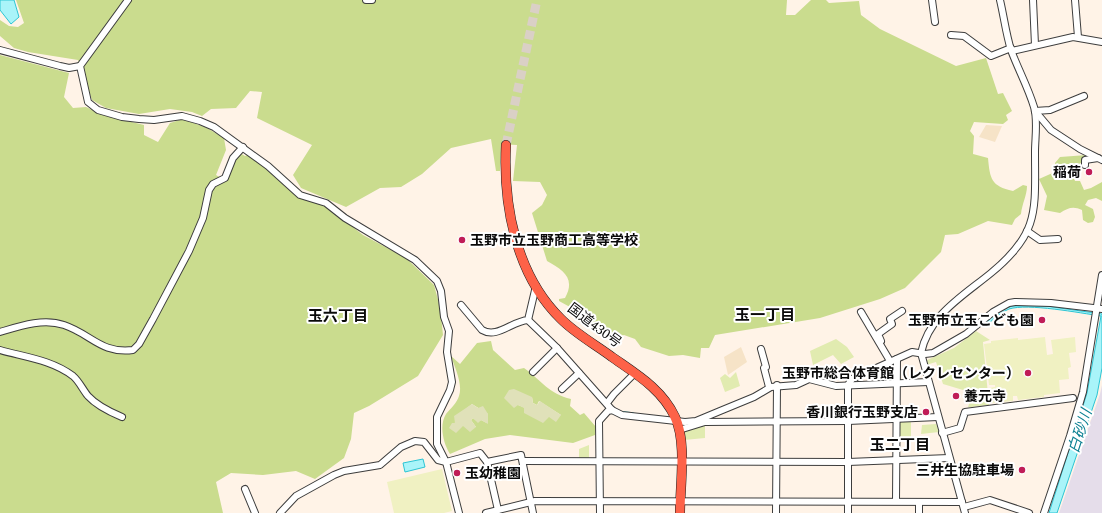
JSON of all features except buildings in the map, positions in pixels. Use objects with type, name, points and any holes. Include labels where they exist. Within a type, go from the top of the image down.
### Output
[{"type":"highway","name":"国道430号","points":[[506,145],[505,181],[510,217],[519,247],[536,286],[545,301],[562,320],[635,373],[663,396],[678,426],[681,461],[680,513]]},
{"type":"street","points":[[0,50],[68,68],[80,66],[128,0]]},
{"type":"street","points":[[366,0],[372,0]]},
{"type":"street","points":[[932,0],[935,22]]},
{"type":"street","points":[[1000,0],[1011,49],[1035,111],[1051,130],[1080,149],[1100,159]]},
{"type":"street","points":[[1033,0],[1035,45]]},
{"type":"street","points":[[1075,0],[1078,37]]},
{"type":"street","points":[[951,35],[964,36],[991,56],[1011,49],[1078,37],[1102,42]]},
{"type":"street","points":[[80,66],[88,102],[98,110],[122,117],[139,119],[154,120],[177,116],[189,117],[214,127],[243,147],[300,195],[326,203],[345,218],[415,260],[437,281],[441,291],[444,317],[450,332],[447,352],[452,382],[436,421],[436,444],[446,462],[459,513]]},
{"type":"street","points":[[1035,111],[1050,110],[1084,96]]},
{"type":"street","points":[[964,507],[942,433],[921,353],[925,337],[948,308],[1006,260],[1016,249],[1027,231],[1034,208],[1035,111]]},
{"type":"street","points":[[0,332],[32,324],[57,323],[77,330],[101,346],[110,349],[133,350],[153,319],[189,251],[203,218],[209,190],[213,184],[225,178],[233,158],[243,147]]},
{"type":"street","points":[[1085,165],[1085,160],[1100,159]]},
{"type":"street","points":[[1027,231],[1040,240],[1058,239]]},
{"type":"street","points":[[1044,513],[1081,398],[1098,312],[1102,275]]},
{"type":"street","points":[[528,320],[536,286]]},
{"type":"street","points":[[848,513],[848,385],[852,379],[912,352],[933,353],[966,334],[993,312],[1009,303],[1051,303],[1098,312]]},
{"type":"street","points":[[461,305],[480,328],[486,332],[495,333],[521,320],[528,320],[557,348],[612,410],[622,415],[678,426],[705,422],[938,417]]},
{"type":"street","points":[[880,343],[882,342],[878,334],[892,324],[890,319],[902,311]]},
{"type":"street","points":[[860,312],[880,343],[890,362]]},
{"type":"street","points":[[533,372],[557,348]]},
{"type":"street","points":[[761,349],[766,367],[764,368],[769,388]]},
{"type":"street","points":[[0,350],[27,356],[59,368],[74,377],[88,397],[110,412],[122,416]]},
{"type":"street","points":[[896,501],[897,358]]},
{"type":"street","points":[[562,389],[579,373]]},
{"type":"street","points":[[607,403],[635,373]]},
{"type":"street","points":[[678,426],[696,421],[754,397],[769,388],[796,385],[809,379],[836,386],[928,382]]},
{"type":"street","points":[[776,513],[777,386]]},
{"type":"street","points":[[942,433],[960,428],[965,412],[1073,398]]},
{"type":"street","points":[[600,513],[599,421],[608,411],[612,410]]},
{"type":"street","points":[[280,513],[290,500],[305,490],[344,471],[380,465],[401,447],[415,441],[424,442],[438,460],[446,462],[479,452],[487,462],[498,510]]},
{"type":"street","points":[[487,462],[521,455],[532,502],[533,513]]},
{"type":"street","points":[[523,461],[848,462],[949,458]]},
{"type":"street","points":[[245,489],[255,513]]},
{"type":"street","points":[[486,513],[532,502],[896,501],[964,507],[990,500],[1029,513]]},
{"type":"street","points":[[919,502],[919,513]]},
{"type":"shaded area","points":[[986,125],[1002,126],[995,142],[979,137]]},
{"type":"shaded area","points":[[741,347],[747,362],[728,375],[724,357]]},
{"type":"shaded area","points":[[1102,385],[1102,513],[1059,513],[1100,394]]},
{"type":"green space","points":[[16,0],[787,0],[786,15],[795,15],[811,0],[826,0],[829,3],[859,1],[861,15],[880,29],[956,66],[986,58],[998,94],[1003,93],[1012,111],[1006,115],[1008,120],[1003,124],[974,122],[970,131],[974,136],[973,154],[988,158],[991,176],[1000,187],[1013,191],[1023,185],[1027,186],[1026,193],[1021,214],[1015,219],[1012,225],[988,221],[958,234],[945,235],[941,252],[905,288],[880,299],[820,318],[715,335],[709,348],[701,348],[700,358],[683,355],[669,356],[641,347],[635,339],[624,335],[617,337],[590,322],[590,318],[559,301],[559,299],[565,298],[568,291],[568,280],[563,271],[547,261],[532,213],[542,205],[547,195],[540,182],[513,181],[517,145],[501,144],[500,171],[496,171],[491,139],[451,148],[422,174],[401,187],[380,188],[346,207],[301,188],[293,175],[312,145],[257,118],[262,92],[250,91],[236,108],[211,109],[202,116],[192,112],[170,109],[139,114],[106,108],[92,100],[78,60],[28,52],[14,48],[0,36],[0,20],[9,26],[18,27],[24,23]]},
{"type":"green space","points":[[0,55],[69,73],[64,97],[73,108],[86,107],[103,115],[144,125],[144,135],[158,142],[170,123],[183,119],[207,128],[224,138],[226,150],[216,175],[225,180],[240,153],[245,156],[249,154],[301,198],[322,203],[363,235],[406,258],[434,285],[440,307],[443,335],[418,376],[369,406],[354,413],[351,439],[344,458],[315,479],[296,471],[263,475],[231,473],[216,482],[223,513],[0,513]]},
{"type":"green space","points":[[1087,155],[1092,157],[1071,168],[1075,181],[1080,181],[1084,190],[1102,182],[1102,201],[1096,198],[1088,200],[1085,205],[1093,209],[1095,217],[1093,222],[1088,223],[1083,220],[1082,210],[1076,208],[1071,208],[1060,213],[1044,210],[1047,196],[1039,179],[1057,171],[1055,163],[1060,157]]},
{"type":"green space","points":[[976,331],[990,340],[983,342],[989,405],[968,407],[973,393],[943,384],[936,362],[926,365],[925,361],[954,348]]},
{"type":"green space","name":"玉野市総合体育館（レクレセンター）","points":[[1045,337],[1047,355],[1053,354],[1051,340],[1075,337],[1076,352],[1069,353],[1071,367],[1068,368],[1069,379],[1059,380],[1060,393],[1044,395],[1044,397],[1018,400],[1017,396],[1013,396],[1013,401],[991,403],[989,388],[995,387],[995,385],[989,385],[984,344],[991,343],[991,341]]},
{"type":"green space","points":[[836,339],[847,347],[854,357],[841,364],[833,355],[813,365],[810,351]]},
{"type":"green space","points":[[491,341],[493,350],[515,370],[524,368],[557,394],[571,399],[570,406],[580,415],[584,413],[596,427],[595,435],[573,443],[510,435],[485,439],[450,454],[445,445],[442,429],[444,418],[458,399],[460,391],[458,376],[451,356],[460,364],[477,343]],"holes":[[[532,397],[533,403],[537,405],[539,401],[561,415],[548,417],[518,405]],[[472,404],[488,414],[487,423],[481,420],[478,422],[473,418],[471,420],[476,427],[454,424],[462,412]]]},
{"type":"green space","points":[[736,372],[740,386],[725,392],[720,378],[725,374],[730,378]]},
{"type":"green space","points":[[514,389],[532,397],[533,403],[537,405],[540,401],[561,415],[556,422],[549,417],[543,423],[524,413],[524,408],[518,405],[514,408],[504,398],[509,390]]},
{"type":"green space","points":[[472,404],[478,408],[483,406],[488,414],[488,424],[481,420],[478,423],[473,418],[471,420],[476,427],[470,432],[463,426],[456,433],[449,428],[452,423],[455,423],[454,416]]},
{"type":"green space","points":[[899,420],[911,420],[911,439],[899,439]]},
{"type":"green space","points":[[936,424],[939,432],[921,434],[922,425]]},
{"type":"green space","points":[[705,425],[705,438],[684,440],[684,430]]},
{"type":"green space","points":[[589,445],[589,459],[579,459],[579,449]]},
{"type":"green space","points":[[442,469],[452,511],[444,513],[394,513],[387,482]]},
{"type":"water","points":[[0,0],[14,0],[19,17],[11,24],[0,10]]},
{"type":"water","name":"白砂川","points":[[1013,306],[1046,306],[1102,314],[1102,368],[1097,395],[1057,513],[1049,513],[1087,393],[1101,316],[1054,309],[1018,307],[1003,312],[989,323],[987,321],[1002,309]]},
{"type":"water","points":[[423,459],[425,467],[405,472],[403,463]]},
{"type":"waterway","points":[[623,412],[633,413]]},
{"type":"tunnel","points":[[506,145],[537,0]]},
{"type":"place","name":"稲荷","points":[[1089,172]]},
{"type":"place","name":"玉野市立玉野商工高等学校","points":[[462,240]]},
{"type":"place","name":"玉野市立玉こども園","points":[[1042,320]]},
{"type":"place","name":"玉野市総合体育館（レクレセンター）","points":[[1028,373]]},
{"type":"place","name":"養元寺","points":[[956,396]]},
{"type":"place","name":"香川銀行玉野支店","points":[[926,412]]},
{"type":"place","name":"三井生協駐車場","points":[[1022,470]]},
{"type":"place","name":"玉幼稚園","points":[[457,473]]},
{"type":"district","name":"玉一丁目","points":[[765,315]]},
{"type":"district","name":"玉六丁目","points":[[338,316]]},
{"type":"district","name":"玉二丁目","points":[[900,445]]}]
